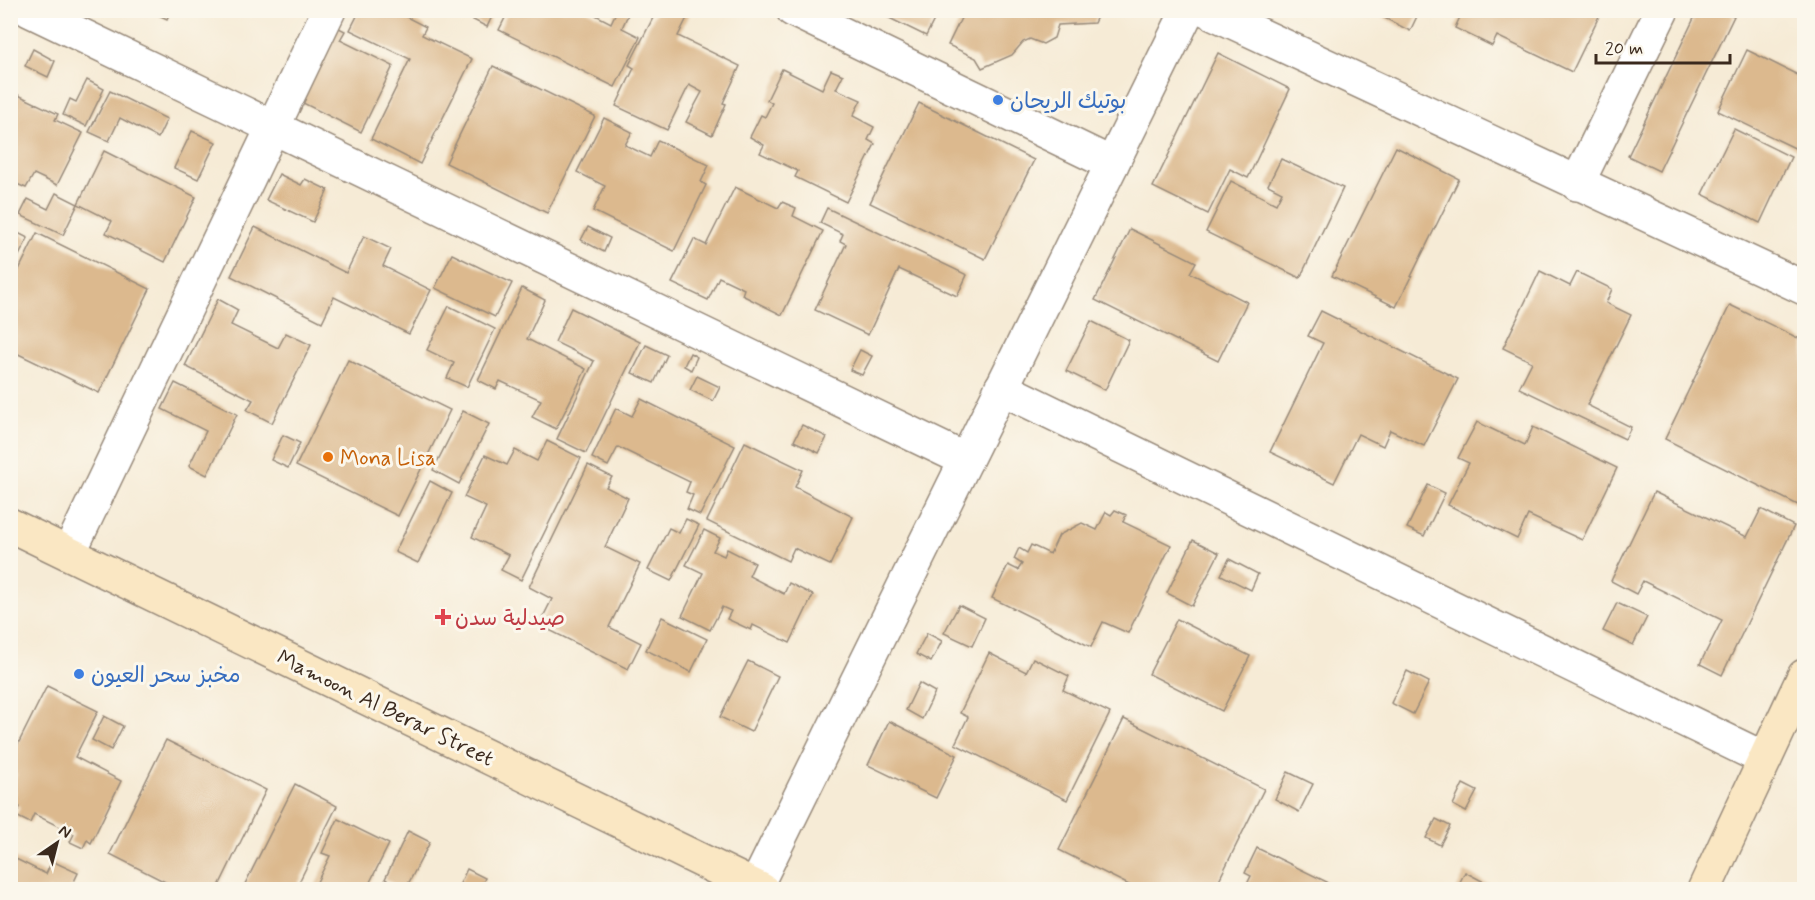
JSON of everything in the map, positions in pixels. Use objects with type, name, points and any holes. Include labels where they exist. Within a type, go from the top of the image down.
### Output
[{"type":"street","points":[[29,10],[966,460]]},
{"type":"street","points":[[69,553],[329,10]]},
{"type":"street","points":[[793,10],[1112,164]]},
{"type":"street","points":[[757,888],[1188,10]]},
{"type":"street","points":[[1207,10],[1804,288]]},
{"type":"street","points":[[1577,184],[1662,10]]},
{"type":"street","points":[[1001,388],[1765,759]]},
{"type":"street","name":"Mamoon Al Berar Street","points":[[10,525],[757,888]]},
{"type":"street","points":[[1704,890],[1804,676]]},
{"type":"building","points":[[148,10],[171,10],[167,19]]},
{"type":"building","points":[[350,10],[393,10],[426,27],[422,35],[472,59],[420,164],[371,139],[410,59],[350,30],[358,14]]},
{"type":"building","points":[[454,10],[495,10],[487,27]]},
{"type":"building","points":[[509,10],[586,10],[611,23],[617,10],[630,10],[622,28],[640,37],[615,87],[499,30]]},
{"type":"building","points":[[657,10],[691,10],[678,36],[740,66],[723,103],[726,104],[712,135],[686,122],[702,92],[689,85],[667,130],[616,106],[634,68],[629,65]]},
{"type":"building","points":[[873,10],[939,10],[926,36]]},
{"type":"building","points":[[965,10],[1100,10],[1094,23],[1058,25],[1054,38],[1043,44],[1030,39],[1023,42],[1012,55],[982,68],[976,58],[948,45]]},
{"type":"building","points":[[1369,10],[1420,10],[1410,31]]},
{"type":"building","points":[[1444,10],[1602,10],[1572,72],[1497,36],[1492,46],[1455,28],[1460,17]]},
{"type":"building","points":[[1698,10],[1722,10],[1734,16],[1659,171],[1628,156]]},
{"type":"building","points":[[333,25],[345,31],[340,40],[393,66],[361,132],[299,101]]},
{"type":"building","points":[[33,49],[55,61],[48,77],[25,66]]},
{"type":"building","points":[[1747,50],[1804,78],[1803,152],[1718,111]]},
{"type":"building","points":[[1218,53],[1290,89],[1248,178],[1230,169],[1208,214],[1153,187]]},
{"type":"building","points":[[493,66],[595,116],[547,213],[446,163]]},
{"type":"building","points":[[782,69],[822,89],[831,70],[843,75],[836,89],[861,100],[853,116],[874,127],[868,140],[875,144],[846,202],[795,177],[798,171],[760,153],[764,145],[750,137],[761,115],[765,117],[772,103],[767,100]]},
{"type":"building","points":[[87,80],[104,89],[86,126],[63,115],[70,99],[76,102]]},
{"type":"building","points":[[110,91],[167,119],[158,138],[120,118],[109,141],[89,132]]},
{"type":"building","points":[[14,93],[58,114],[55,120],[83,133],[57,185],[34,174],[26,188],[10,181],[10,99]]},
{"type":"building","points":[[919,103],[1034,160],[985,259],[870,203]]},
{"type":"building","points":[[604,118],[632,132],[625,145],[650,157],[658,140],[709,165],[701,182],[706,185],[674,251],[593,211],[605,186],[577,172]]},
{"type":"building","points":[[1734,129],[1791,157],[1760,223],[1702,194]]},
{"type":"building","points":[[192,131],[216,142],[198,179],[174,168]]},
{"type":"building","points":[[1396,147],[1459,179],[1396,307],[1332,276]]},
{"type":"building","points":[[104,151],[196,197],[165,262],[106,233],[112,221],[78,204]]},
{"type":"building","points":[[1281,159],[1343,188],[1300,278],[1206,232],[1231,181],[1276,204],[1282,192],[1268,185]]},
{"type":"building","points":[[279,174],[301,185],[305,179],[328,190],[313,222],[266,200]]},
{"type":"building","points":[[735,187],[778,208],[782,202],[796,208],[793,216],[823,231],[782,315],[742,295],[744,289],[719,277],[708,300],[672,283],[694,239],[706,245]]},
{"type":"building","points":[[56,193],[78,204],[63,235],[20,215],[28,199],[48,209]]},
{"type":"building","points":[[827,208],[967,275],[957,296],[899,269],[868,335],[815,310],[846,244],[840,241],[843,234],[820,223]]},
{"type":"building","points":[[255,227],[346,273],[364,236],[391,249],[383,266],[431,290],[409,334],[334,297],[322,322],[231,276]]},
{"type":"building","points":[[588,227],[610,238],[604,252],[581,240]]},
{"type":"building","points":[[10,229],[28,238],[12,269],[10,268]]},
{"type":"building","points":[[1130,229],[1196,262],[1190,273],[1247,302],[1218,361],[1095,300]]},
{"type":"building","points":[[37,233],[150,289],[99,393],[10,350],[10,288]]},
{"type":"building","points":[[452,254],[512,283],[495,317],[435,288]]},
{"type":"building","points":[[1540,271],[1570,286],[1577,272],[1612,289],[1606,303],[1631,315],[1587,405],[1631,427],[1625,439],[1519,388],[1532,362],[1503,348]]},
{"type":"building","points":[[522,288],[545,300],[527,339],[586,369],[556,429],[532,417],[541,400],[500,381],[496,389],[478,380]]},
{"type":"building","points":[[218,299],[238,310],[231,325],[278,348],[286,333],[311,345],[272,423],[247,410],[253,400],[185,366]]},
{"type":"building","points":[[1730,305],[1804,341],[1804,508],[1665,439]]},
{"type":"building","points":[[449,306],[495,329],[467,387],[447,378],[454,363],[427,350]]},
{"type":"building","points":[[571,308],[640,342],[586,453],[557,439],[594,361],[555,342]]},
{"type":"building","points":[[1321,311],[1458,379],[1424,446],[1390,430],[1383,446],[1358,434],[1334,483],[1270,452],[1323,343],[1308,336]]},
{"type":"building","points":[[1091,321],[1129,340],[1105,390],[1066,371]]},
{"type":"building","points":[[646,345],[667,355],[654,383],[632,373]]},
{"type":"building","points":[[860,350],[872,356],[862,375],[850,370]]},
{"type":"building","points":[[690,353],[697,357],[691,370],[684,366]]},
{"type":"building","points":[[348,360],[450,410],[398,516],[296,466]]},
{"type":"building","points":[[697,376],[720,387],[713,401],[690,390]]},
{"type":"building","points":[[175,383],[237,414],[207,475],[189,466],[206,431],[162,409]]},
{"type":"building","points":[[641,399],[735,446],[700,515],[687,509],[693,495],[686,492],[690,482],[618,447],[608,466],[592,458],[616,408],[632,416]]},
{"type":"building","points":[[463,411],[489,424],[459,484],[433,470]]},
{"type":"building","points":[[1477,422],[1525,445],[1533,427],[1617,468],[1582,540],[1528,515],[1517,539],[1448,505],[1469,463],[1458,458]]},
{"type":"building","points":[[802,425],[827,437],[819,453],[794,441]]},
{"type":"building","points":[[283,435],[300,443],[288,468],[271,460]]},
{"type":"building","points":[[547,441],[581,458],[521,580],[501,570],[509,555],[472,537],[486,507],[464,497],[485,455],[507,465],[515,450],[537,461]]},
{"type":"building","points":[[745,442],[803,470],[795,487],[853,517],[830,565],[794,548],[788,561],[707,521]]},
{"type":"building","points":[[588,465],[612,477],[606,487],[628,498],[605,547],[640,564],[609,627],[641,643],[628,669],[539,625],[552,599],[529,587]]},
{"type":"building","points":[[430,481],[452,493],[418,563],[395,552]]},
{"type":"building","points":[[1428,485],[1445,493],[1424,536],[1407,528]]},
{"type":"building","points":[[1654,492],[1747,537],[1761,509],[1794,526],[1722,675],[1700,664],[1722,620],[1643,581],[1636,594],[1611,581]]},
{"type":"building","points":[[1115,510],[1126,515],[1123,522],[1171,545],[1128,633],[1103,622],[1091,647],[992,598],[1008,565],[1018,570],[1022,564],[1014,559],[1019,548],[1027,553],[1031,545],[1050,554],[1059,535],[1082,523],[1097,530],[1106,512],[1111,515]]},
{"type":"building","points":[[686,519],[699,525],[671,581],[648,570],[669,528],[679,533]]},
{"type":"building","points":[[704,530],[720,538],[713,551],[724,556],[727,549],[755,563],[749,576],[784,594],[789,583],[813,595],[790,643],[753,625],[751,630],[727,619],[731,611],[722,607],[710,630],[682,616],[703,573],[686,565]]},
{"type":"building","points":[[1193,540],[1219,553],[1192,606],[1167,593]]},
{"type":"building","points":[[1229,559],[1258,574],[1251,590],[1221,575]]},
{"type":"building","points":[[1617,603],[1647,617],[1633,645],[1603,631]]},
{"type":"building","points":[[959,605],[985,618],[972,646],[944,633]]},
{"type":"building","points":[[662,617],[707,639],[691,672],[646,650]]},
{"type":"building","points":[[1177,619],[1250,656],[1222,711],[1149,674]]},
{"type":"building","points":[[927,633],[942,641],[931,662],[916,654]]},
{"type":"building","points":[[989,653],[1026,672],[1033,658],[1069,676],[1063,690],[1110,713],[1067,800],[955,744],[968,717],[960,713]]},
{"type":"building","points":[[748,661],[778,676],[751,732],[720,717]]},
{"type":"building","points":[[1407,671],[1429,682],[1413,714],[1391,703]]},
{"type":"building","points":[[919,683],[935,692],[922,719],[906,710]]},
{"type":"building","points":[[47,686],[98,711],[75,757],[121,781],[91,843],[87,840],[83,848],[70,842],[74,834],[34,814],[30,823],[16,816],[20,807],[10,802],[16,792],[10,788],[17,774],[10,771],[10,760]]},
{"type":"building","points":[[104,716],[123,726],[111,750],[92,740]]},
{"type":"building","points":[[1124,719],[1264,789],[1214,890],[1139,890],[1059,850]]},
{"type":"building","points":[[889,721],[957,755],[936,798],[868,765]]},
{"type":"building","points":[[166,740],[266,790],[217,890],[181,890],[110,854]]},
{"type":"building","points":[[1288,772],[1313,784],[1299,812],[1275,799]]},
{"type":"building","points":[[295,784],[337,806],[295,890],[242,890]]},
{"type":"building","points":[[1463,784],[1477,791],[1466,812],[1453,805]]},
{"type":"building","points":[[338,819],[389,844],[366,890],[313,890],[330,856],[322,853]]},
{"type":"building","points":[[1436,819],[1450,826],[1440,845],[1426,838]]},
{"type":"building","points":[[408,831],[430,842],[405,890],[385,879]]},
{"type":"building","points":[[1257,848],[1327,882],[1323,890],[1244,890],[1251,876],[1245,873]]},
{"type":"building","points":[[10,856],[46,874],[52,861],[78,873],[70,890],[10,890]]},
{"type":"building","points":[[467,869],[485,878],[479,890],[457,890]]},
{"type":"building","points":[[1465,872],[1499,890],[1456,890]]},
{"type":"place","name":"بوتيك الريحان","points":[[998,100]]},
{"type":"place","name":"Mona Lisa","points":[[328,457]]},
{"type":"place","name":"صيدلية سدن","points":[[443,617]]},
{"type":"place","name":"مخبز سحر العيون","points":[[79,674]]}]
